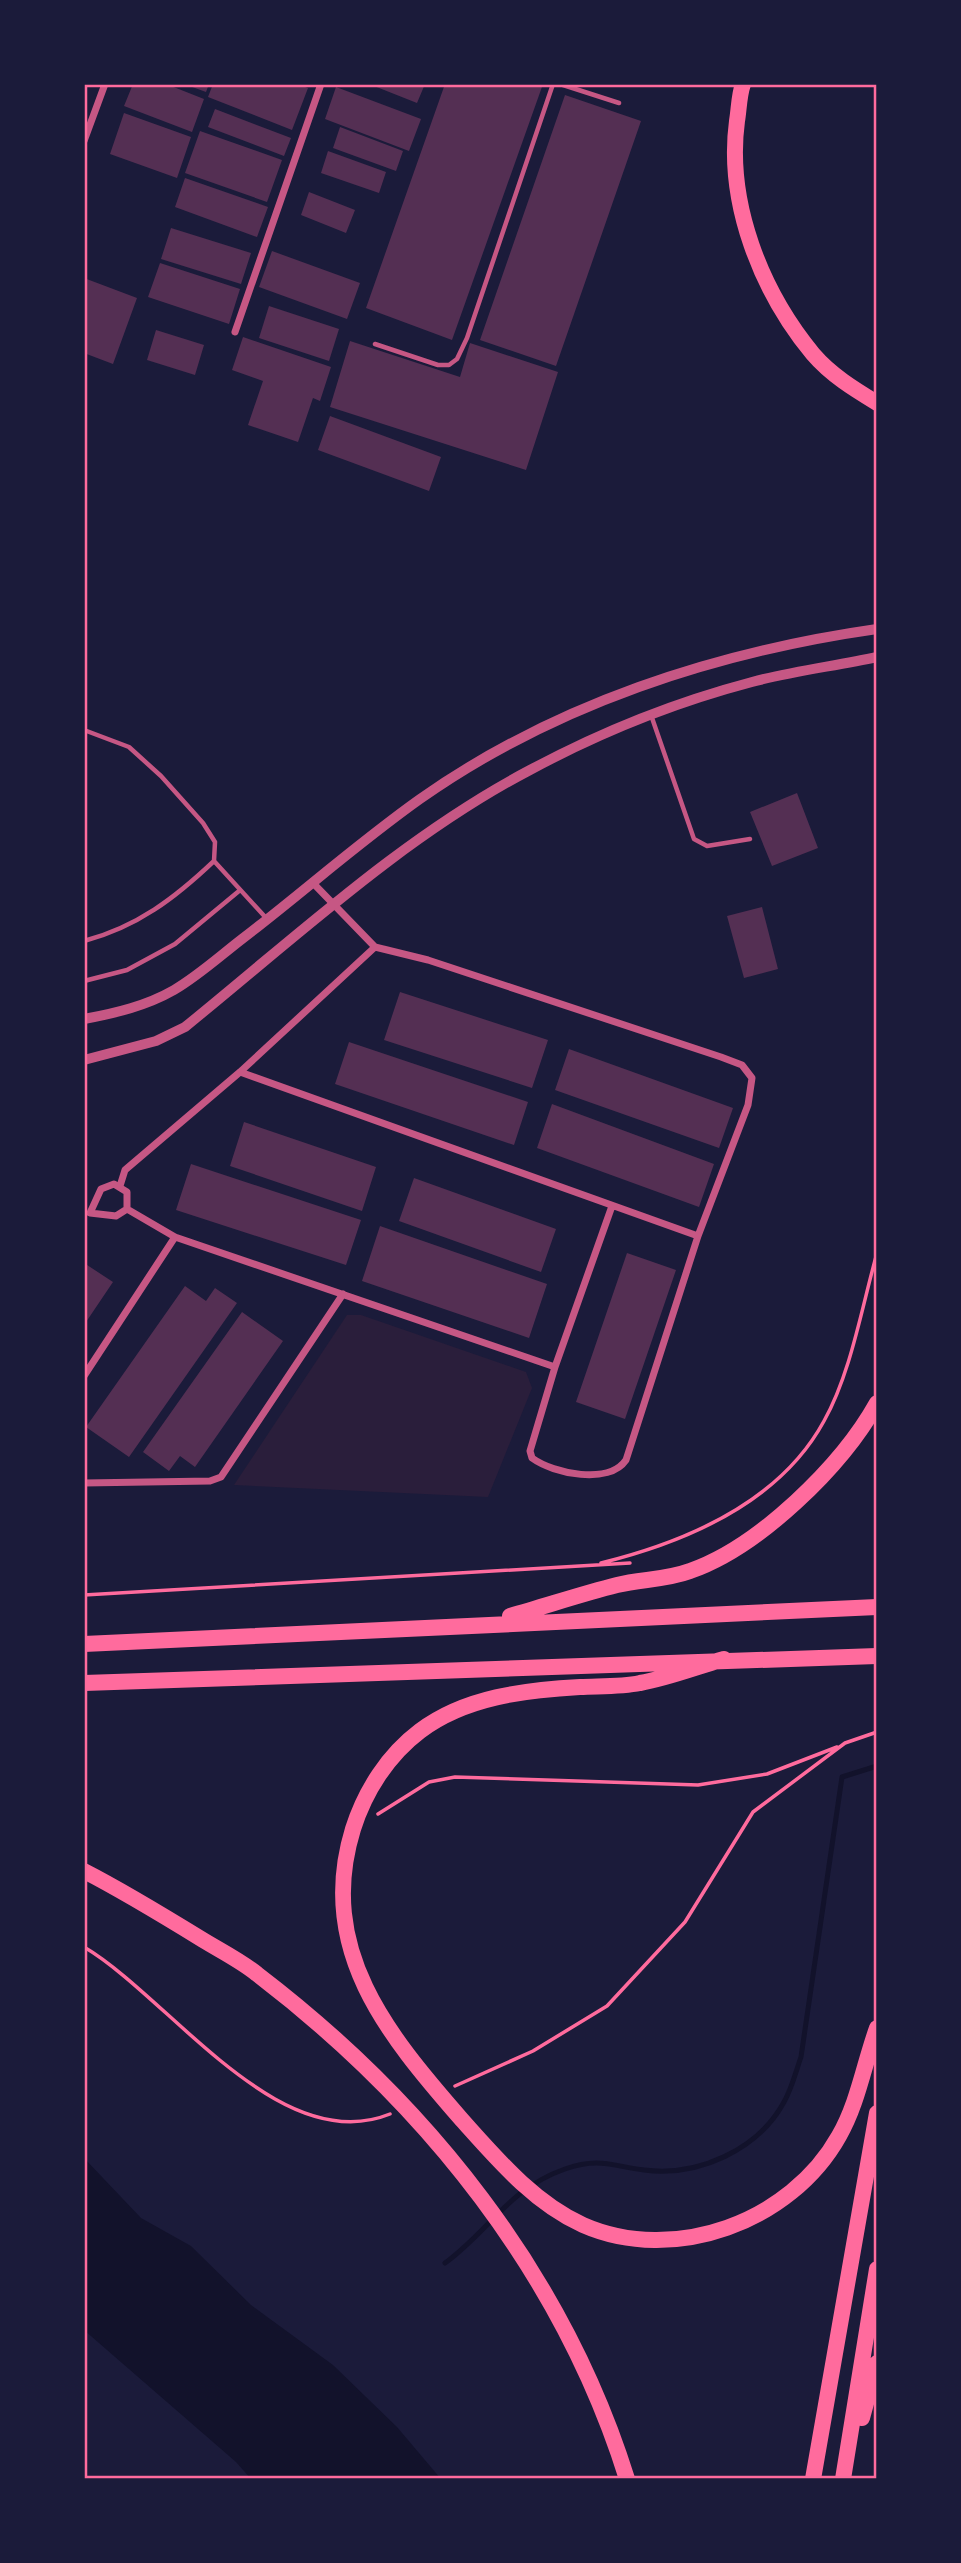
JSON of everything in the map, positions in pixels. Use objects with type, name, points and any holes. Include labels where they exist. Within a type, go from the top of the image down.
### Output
[{"type":"highway","points":[[743,84],[733,151],[738,200],[768,285],[815,356],[843,382],[877,403]]},
{"type":"highway","points":[[488,1623],[620,1584],[657,1580],[691,1571],[720,1557],[762,1529],[805,1493],[845,1451],[877,1403]]},
{"type":"highway","points":[[84,1644],[488,1623],[877,1607]]},
{"type":"highway","points":[[84,1683],[724,1659],[877,1656]]},
{"type":"highway","points":[[724,1659],[638,1684],[556,1689],[482,1700],[445,1713],[417,1733],[387,1762],[360,1805],[345,1854],[341,1891],[344,1923],[355,1965],[374,2007],[403,2051],[507,2169],[557,2210],[584,2225],[622,2236],[656,2240],[697,2236],[734,2227],[772,2207],[810,2174],[839,2137],[855,2099],[877,2028]]},
{"type":"highway","points":[[84,1871],[130,1895],[255,1972],[352,2052],[382,2081],[464,2173],[535,2274],[613,2435],[627,2479]]},
{"type":"highway","points":[[813,2479],[877,2113]]},
{"type":"highway","points":[[844,2479],[877,2269]]},
{"type":"highway","points":[[844,2479],[877,2363]]},
{"type":"street","points":[[84,141],[105,84]]},
{"type":"street","points":[[235,332],[321,84]]},
{"type":"street","points":[[84,1019],[129,1011],[174,990],[423,797],[511,743],[606,699],[712,662],[823,636],[877,629]]},
{"type":"street","points":[[84,1060],[156,1041],[186,1027],[336,905],[456,813],[530,769],[651,714],[752,682],[877,657]]},
{"type":"street","points":[[312,882],[375,947],[428,960],[742,1065],[749,1071],[753,1087],[698,1236],[634,1440],[620,1468],[594,1474],[551,1468],[532,1458],[534,1438],[555,1367],[612,1206]]},
{"type":"street","points":[[120,1186],[125,1170],[240,1072],[375,947]]},
{"type":"street","points":[[240,1072],[698,1236]]},
{"type":"street","points":[[84,1221],[101,1189],[107,1185],[120,1186],[129,1196],[127,1209],[117,1216],[90,1213]]},
{"type":"street","points":[[127,1209],[175,1237],[555,1367]]},
{"type":"street","points":[[84,1376],[175,1237]]},
{"type":"street","points":[[84,1483],[211,1481],[221,1477],[343,1294]]},
{"type":"lane","points":[[375,344],[438,365],[449,365],[457,359],[478,309],[553,84]]},
{"type":"lane","points":[[560,84],[619,103]]},
{"type":"lane","points":[[651,714],[690,830],[701,846],[750,839]]},
{"type":"lane","points":[[84,730],[129,747],[160,776],[204,823],[215,842],[214,861],[267,919]]},
{"type":"lane","points":[[84,941],[138,922],[182,891],[214,861]]},
{"type":"lane","points":[[84,981],[127,970],[176,944],[239,891]]},
{"type":"path","points":[[593,1565],[648,1551],[700,1531],[735,1510],[793,1462],[824,1422],[836,1396],[877,1253]]},
{"type":"path","points":[[84,1595],[396,1579],[633,1563]]},
{"type":"path","points":[[373,1819],[406,1794],[429,1782],[455,1777],[698,1785],[767,1774],[877,1732]]},
{"type":"path","points":[[450,2089],[533,2051],[607,2006],[685,1922],[753,1812],[845,1743]]},
{"type":"path","points":[[84,1947],[150,1997],[244,2079],[303,2115],[348,2123],[394,2112]]},
{"type":"shaded area","points":[[347,1315],[361,1315],[526,1372],[532,1388],[488,1497],[234,1485]]},
{"type":"shaded area","points":[[84,2158],[141,2218],[191,2246],[251,2305],[333,2365],[397,2427],[441,2479],[251,2479],[236,2462],[84,2330]]},
{"type":"building","points":[[133,84],[166,84],[204,99],[192,132],[124,106]]},
{"type":"building","points":[[184,84],[209,84],[206,92]]},
{"type":"building","points":[[213,84],[297,84],[308,88],[292,130],[208,97]]},
{"type":"building","points":[[369,84],[425,84],[417,103]]},
{"type":"building","points":[[445,84],[543,84],[452,340],[366,308]]},
{"type":"building","points":[[336,87],[421,119],[409,151],[325,119]]},
{"type":"building","points":[[565,95],[641,121],[556,366],[480,340]]},
{"type":"building","points":[[215,109],[291,138],[284,156],[208,127]]},
{"type":"building","points":[[124,113],[191,137],[177,178],[110,154]]},
{"type":"building","points":[[340,127],[403,151],[396,171],[333,148]]},
{"type":"building","points":[[200,131],[282,160],[267,202],[185,173]]},
{"type":"building","points":[[328,151],[386,172],[379,193],[321,173]]},
{"type":"building","points":[[185,178],[268,207],[257,237],[175,207]]},
{"type":"building","points":[[309,192],[355,210],[346,233],[301,215]]},
{"type":"building","points":[[171,228],[251,253],[241,284],[161,259]]},
{"type":"building","points":[[272,251],[360,283],[347,319],[259,287]]},
{"type":"building","points":[[160,263],[240,289],[229,324],[148,297]]},
{"type":"building","points":[[84,278],[137,298],[113,364],[84,353]]},
{"type":"building","points":[[269,306],[339,329],[329,361],[259,338]]},
{"type":"building","points":[[156,330],[204,345],[195,375],[147,360]]},
{"type":"building","points":[[243,337],[331,367],[320,401],[313,398],[298,442],[248,425],[263,381],[232,370]]},
{"type":"building","points":[[350,341],[460,377],[470,343],[558,372],[526,470],[330,407]]},
{"type":"building","points":[[330,416],[441,457],[429,491],[318,450]]},
{"type":"building","points":[[797,793],[818,848],[772,866],[750,812]]},
{"type":"building","points":[[762,907],[778,969],[744,978],[727,916]]},
{"type":"building","points":[[400,992],[548,1040],[532,1088],[384,1040]]},
{"type":"building","points":[[349,1042],[528,1102],[514,1145],[335,1084]]},
{"type":"building","points":[[569,1049],[733,1108],[719,1148],[555,1090]]},
{"type":"building","points":[[552,1104],[714,1164],[699,1207],[537,1148]]},
{"type":"building","points":[[244,1122],[376,1167],[362,1211],[230,1166]]},
{"type":"building","points":[[191,1164],[361,1220],[346,1265],[176,1210]]},
{"type":"building","points":[[414,1178],[556,1229],[541,1272],[399,1221]]},
{"type":"building","points":[[380,1226],[547,1284],[529,1338],[362,1281]]},
{"type":"building","points":[[627,1253],[676,1270],[625,1419],[576,1402]]},
{"type":"building","points":[[84,1263],[113,1282],[84,1325]]},
{"type":"building","points":[[185,1286],[206,1301],[215,1288],[237,1303],[129,1457],[86,1427]]},
{"type":"building","points":[[242,1312],[283,1341],[195,1467],[180,1456],[169,1471],[143,1452]]},
{"type":"waterway","points":[[445,2263],[514,2199],[545,2177],[577,2165],[596,2163],[664,2171],[705,2164],[743,2146],[773,2119],[787,2097],[801,2057],[842,1777],[877,1766]]}]
